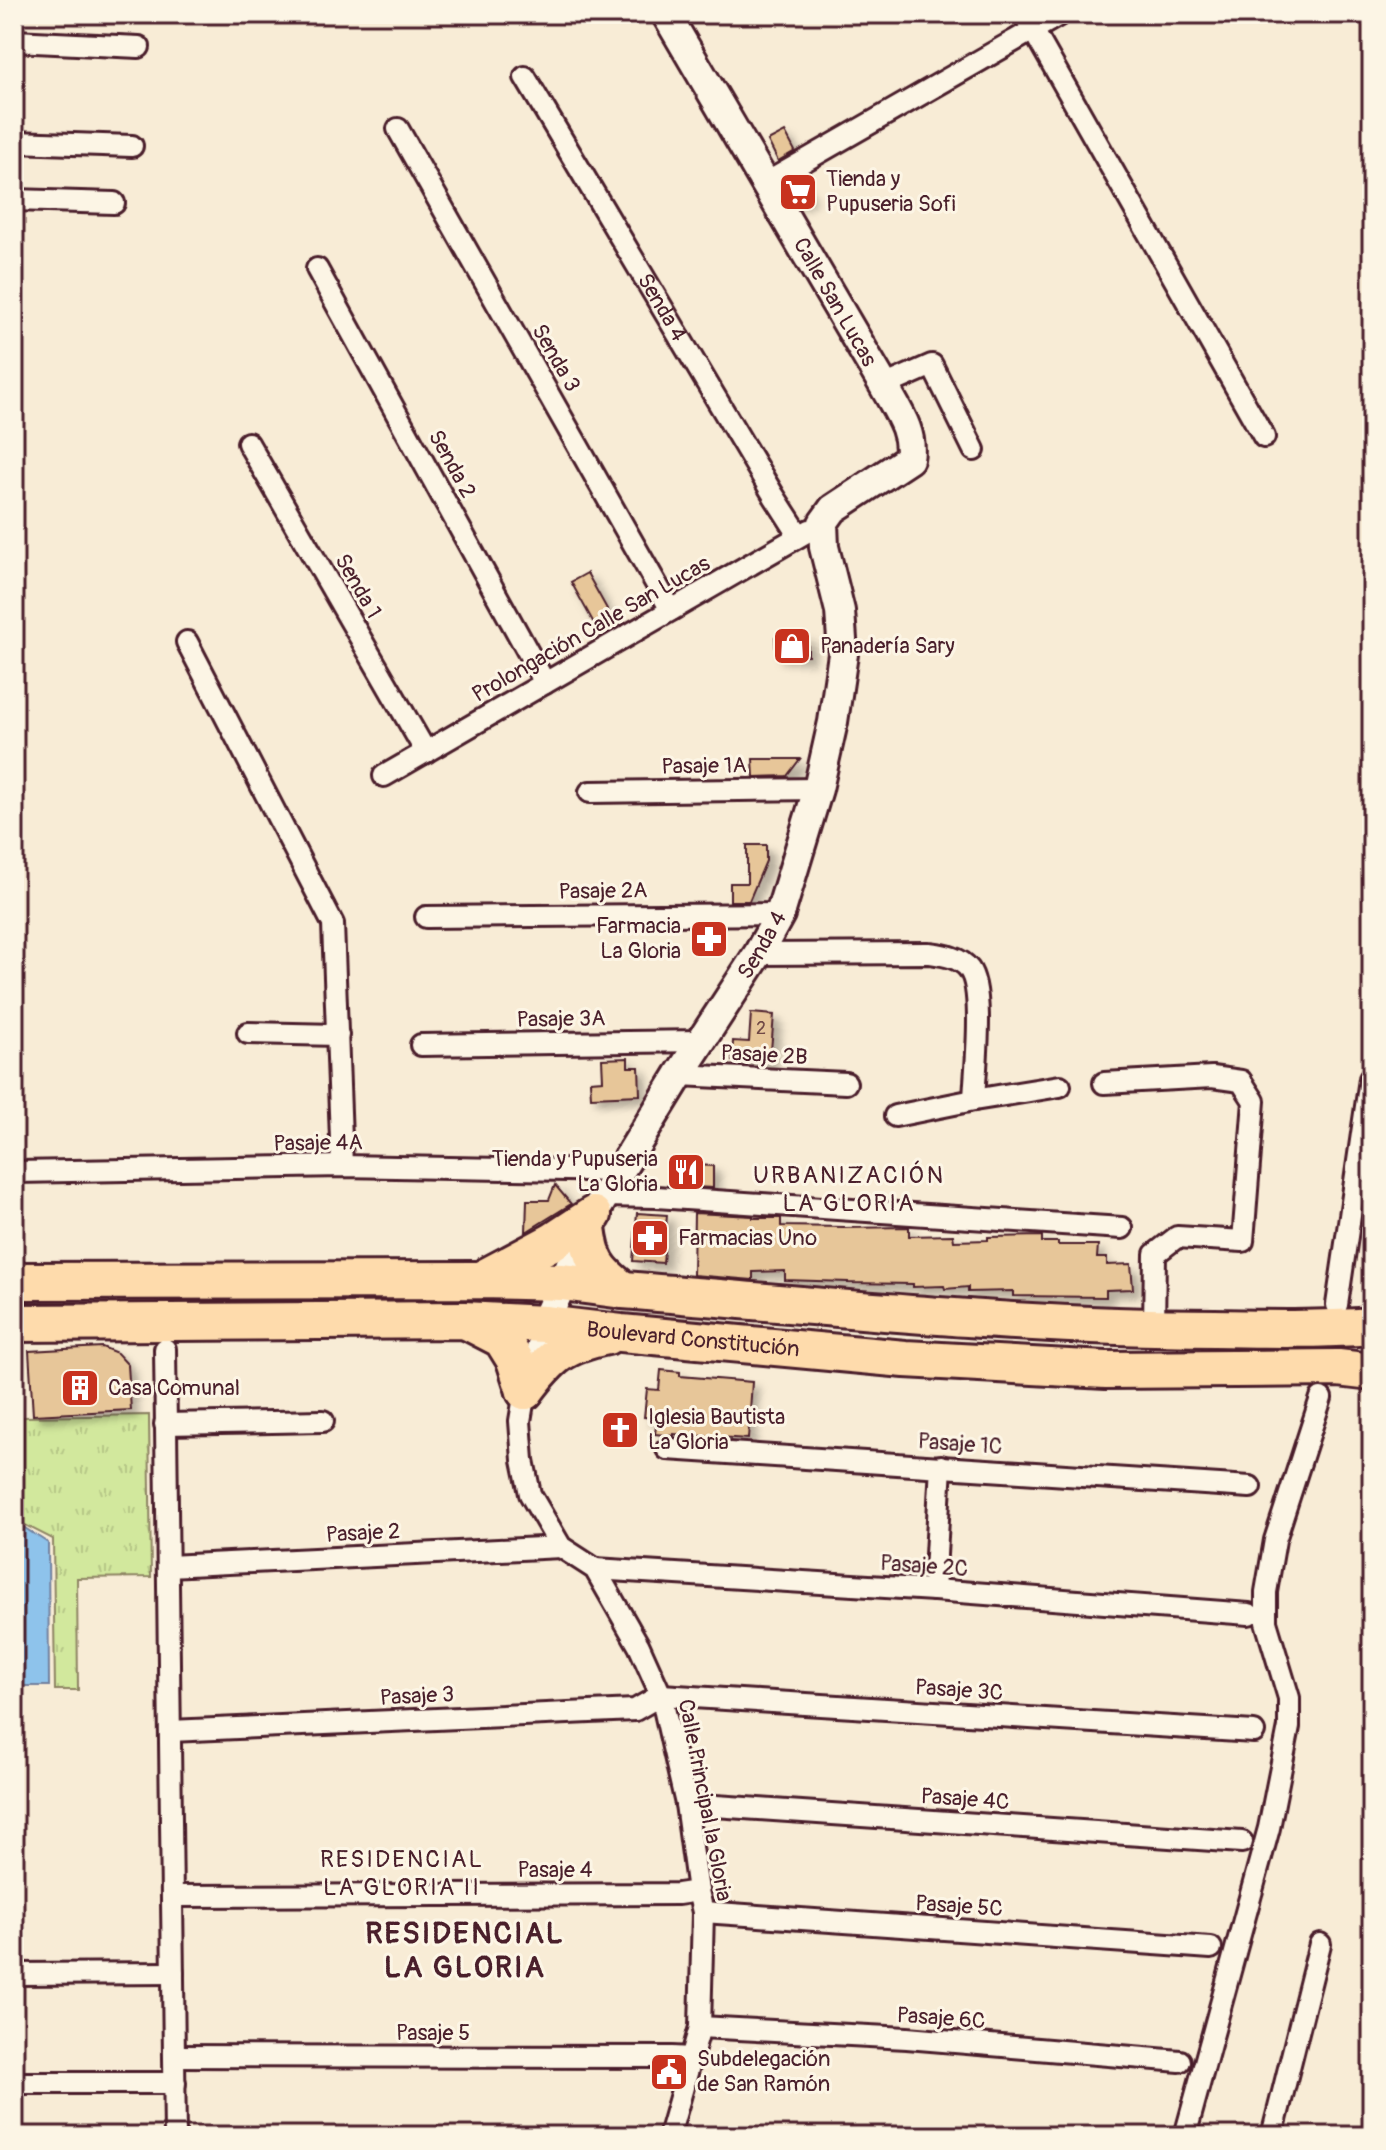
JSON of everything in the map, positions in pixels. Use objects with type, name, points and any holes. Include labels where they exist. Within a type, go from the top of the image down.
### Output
[{"type":"highway","points":[[482,1280],[552,1242],[595,1213]]},
{"type":"highway","points":[[595,1213],[590,1250],[602,1274],[623,1290]]},
{"type":"highway","name":"Boulevard Constitución","points":[[14,1281],[562,1282],[623,1290],[1013,1322],[1154,1328],[1331,1329],[1372,1326]]},
{"type":"highway","name":"Boulevard Constitución","points":[[14,1323],[464,1320],[544,1324],[905,1359],[1106,1370],[1338,1368],[1372,1372]]},
{"type":"highway","points":[[464,1320],[502,1339],[515,1360],[525,1391]]},
{"type":"highway","points":[[525,1391],[543,1366],[564,1350],[580,1341],[621,1333]]},
{"type":"street","name":"Calle San Lucas","points":[[666,14],[910,435],[909,459],[833,509],[811,529]]},
{"type":"street","points":[[766,183],[1028,22],[1061,14]]},
{"type":"street","points":[[1028,22],[1264,437]]},
{"type":"street","points":[[14,41],[139,47]]},
{"type":"street","name":"Senda 4","points":[[525,77],[824,547],[840,611],[843,654],[833,722],[818,789],[780,914],[758,954],[619,1171],[595,1213],[544,1324]]},
{"type":"street","name":"Senda 3","points":[[398,129],[671,610]]},
{"type":"street","points":[[14,142],[132,146]]},
{"type":"street","points":[[14,200],[114,203]]},
{"type":"street","name":"Senda 2","points":[[317,269],[545,683]]},
{"type":"street","points":[[884,386],[932,365],[974,450]]},
{"type":"street","name":"Senda 1","points":[[248,443],[426,752]]},
{"type":"street","name":"Prolongación Calle San Lucas","points":[[384,776],[811,529]]},
{"type":"street","points":[[187,642],[333,924],[342,1166]]},
{"type":"street","name":"Pasaje 1A","points":[[590,792],[818,789]]},
{"type":"street","name":"Pasaje 2A","points":[[426,917],[780,914]]},
{"type":"street","points":[[758,954],[929,953],[953,957],[969,968],[976,985],[974,1100]]},
{"type":"street","points":[[248,1033],[338,1035]]},
{"type":"street","name":"Pasaje 3A","points":[[421,1045],[701,1041]]},
{"type":"street","name":"Pasaje 2B","points":[[679,1075],[846,1083]]},
{"type":"street","points":[[1104,1083],[1212,1077],[1241,1081],[1254,1101],[1243,1241],[1177,1237],[1155,1254],[1154,1328]]},
{"type":"street","points":[[1337,1305],[1370,1079]]},
{"type":"street","points":[[895,1116],[1060,1086]]},
{"type":"street","name":"Pasaje 4A","points":[[17,1172],[342,1166],[619,1171]]},
{"type":"street","points":[[595,1213],[656,1197],[1122,1228]]},
{"type":"street","name":"Calle Principal la Gloria","points":[[544,1324],[520,1421],[530,1494],[561,1547],[595,1569],[639,1646],[661,1695],[686,1804],[703,1912],[700,2027],[669,2136]]},
{"type":"street","points":[[165,1349],[175,2136]]},
{"type":"street","points":[[1185,2136],[1269,1828],[1289,1727],[1289,1698],[1266,1622],[1266,1592],[1275,1540],[1321,1398]]},
{"type":"street","points":[[165,1424],[323,1421]]},
{"type":"street","name":"Pasaje 1C","points":[[667,1449],[1250,1487]]},
{"type":"street","points":[[934,1590],[941,1466]]},
{"type":"street","name":"Pasaje 2","points":[[168,1566],[561,1547]]},
{"type":"street","name":"Pasaje 2C","points":[[595,1569],[1249,1614]]},
{"type":"street","name":"Pasaje 3","points":[[170,1731],[635,1710],[661,1695]]},
{"type":"street","name":"Pasaje 3C","points":[[661,1695],[1254,1732]]},
{"type":"street","name":"Pasaje 4C","points":[[686,1804],[1242,1842]]},
{"type":"street","name":"Pasaje 4","points":[[172,1896],[663,1894],[698,1891]]},
{"type":"street","name":"Pasaje 5C","points":[[703,1912],[1211,1948]]},
{"type":"street","points":[[1272,2136],[1320,1944]]},
{"type":"street","points":[[14,1974],[173,1973]]},
{"type":"street","name":"Pasaje 6C","points":[[700,2027],[907,2038],[1180,2061]]},
{"type":"street","name":"Pasaje 5","points":[[174,2056],[691,2058]]},
{"type":"street","points":[[14,2083],[175,2083]]},
{"type":"green space","points":[[149,1415],[151,1577],[77,1578],[78,1690],[55,1690],[53,1539],[23,1524],[23,1417]]},
{"type":"water","points":[[14,1521],[48,1543],[49,1686],[14,1686]]},
{"type":"building","points":[[785,132],[795,151],[778,161],[768,141]]},
{"type":"building","name":"Tienda y Pupuseria Sofi","points":[[801,181],[809,196],[796,203],[788,188]]},
{"type":"building","points":[[587,573],[612,618],[596,627],[571,582]]},
{"type":"building","name":"Panadería Sary","points":[[808,636],[808,655],[776,655],[775,637]]},
{"type":"building","points":[[753,759],[800,759],[787,776],[754,777]]},
{"type":"building","points":[[747,845],[766,845],[766,861],[749,901],[730,901],[730,883],[747,883]]},
{"type":"building","points":[[751,1013],[774,1015],[770,1062],[732,1061],[733,1041],[749,1042]]},
{"type":"building","points":[[628,1058],[628,1067],[639,1067],[640,1095],[591,1097],[590,1081],[603,1080],[602,1059]]},
{"type":"building","points":[[695,1165],[713,1166],[713,1188],[694,1187]]},
{"type":"building","points":[[555,1185],[571,1204],[526,1232],[527,1200],[549,1200]]},
{"type":"building","name":"Farmacias Uno","points":[[637,1213],[667,1215],[663,1263],[633,1261]]},
{"type":"building","points":[[694,1213],[781,1218],[781,1226],[909,1227],[909,1236],[953,1235],[954,1241],[1042,1236],[1042,1242],[1058,1242],[1058,1245],[1098,1245],[1097,1258],[1107,1258],[1107,1265],[1131,1264],[1133,1289],[1106,1290],[1106,1297],[1013,1296],[1013,1291],[968,1292],[968,1287],[945,1289],[944,1286],[913,1287],[913,1284],[785,1280],[785,1271],[753,1272],[753,1280],[693,1275]]},
{"type":"building","name":"Casa Comunal","points":[[102,1347],[117,1353],[128,1365],[131,1410],[33,1415],[29,1351]]},
{"type":"building","points":[[661,1370],[680,1372],[680,1376],[752,1382],[748,1439],[655,1434],[657,1418],[644,1417],[647,1389],[659,1390]]},
{"type":"place","name":"Tienda y Pupuseria Sofi","points":[[798,192]]},
{"type":"place","name":"Panadería Sary","points":[[792,646]]},
{"type":"place","name":"Farmacia La Gloria","points":[[709,939]]},
{"type":"place","name":"Tienda y Pupuseria La Gloria","points":[[686,1172]]},
{"type":"place","name":"Farmacias Uno","points":[[650,1238]]},
{"type":"place","name":"Casa Comunal","points":[[80,1388]]},
{"type":"place","name":"Iglesia Bautista La Gloria","points":[[620,1430]]},
{"type":"place","name":"Subdelegación de San Ramón","points":[[669,2072]]},
{"type":"district","name":"URBANIZACIÓN LA GLORIA","points":[[849,1189]]},
{"type":"district","name":"RESIDENCIAL LA GLORIA II","points":[[402,1873]]},
{"type":"district","name":"RESIDENCIAL LA GLORIA","points":[[465,1950]]}]
